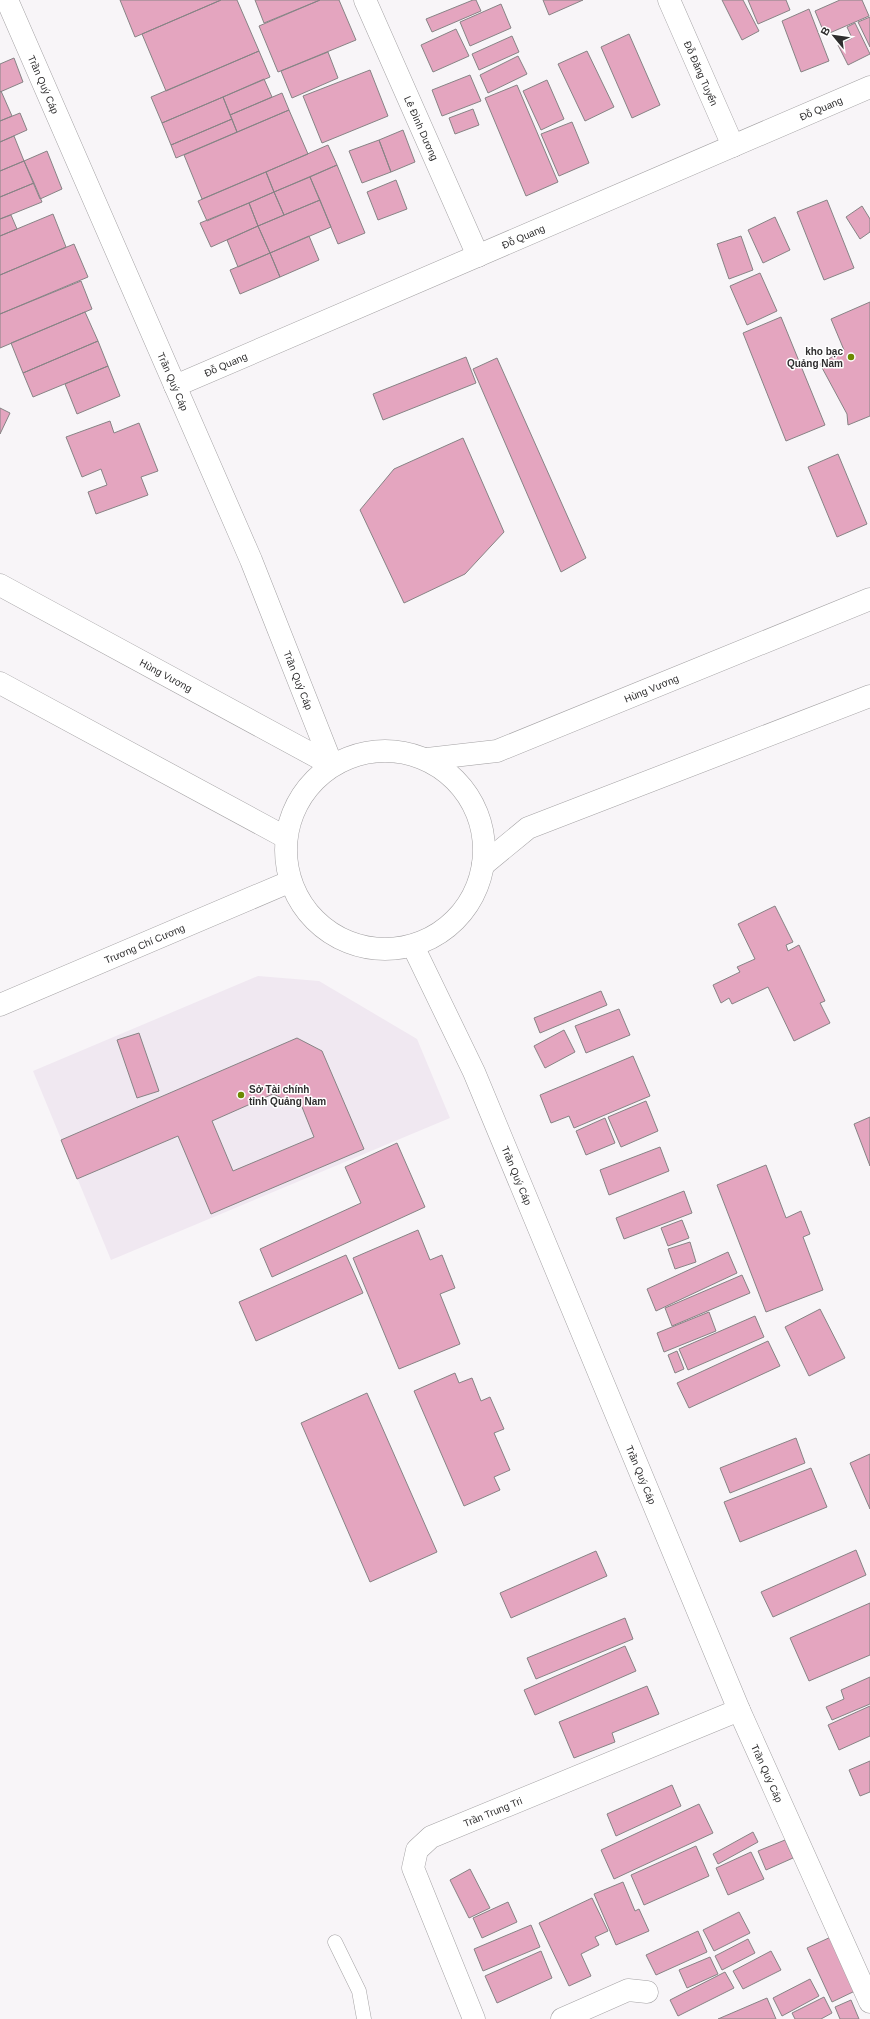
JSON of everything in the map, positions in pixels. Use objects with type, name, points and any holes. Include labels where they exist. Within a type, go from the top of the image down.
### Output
[{"type":"street","name":"Trần Quý Cáp","points":[[7,0],[251,560],[332,765]]},
{"type":"street","name":"Lê Đình Dương","points":[[365,0],[478,256]]},
{"type":"street","name":"Đỗ Đăng Tuyển","points":[[669,0],[733,146]]},
{"type":"street","name":"Đỗ Quang","points":[[176,386],[870,87]]},
{"type":"street","name":"Hùng Vương","points":[[0,585],[332,765]]},
{"type":"street","name":"Hùng Vương","points":[[427,759],[497,751],[870,599]]},
{"type":"street","points":[[0,683],[285,838]]},
{"type":"street","points":[[483,865],[528,828],[870,696]]},
{"type":"street","points":[[379,750],[427,759],[461,785],[481,823],[483,865],[471,900],[446,929],[413,946],[362,948],[317,925],[289,882],[285,838],[300,796],[332,765],[379,750]]},
{"type":"street","name":"Trương Chí Cương","points":[[0,1005],[289,882]]},
{"type":"street","name":"Trần Quý Cáp","points":[[413,946],[474,1072],[739,1710],[870,2002]]},
{"type":"street","name":"Trần Trung Tri","points":[[474,2019],[413,1868],[417,1850],[431,1837],[739,1710]]},
{"type":"street","points":[[562,2019],[628,1990],[647,1992]]},
{"type":"lane","points":[[335,1942],[359,1991],[364,2019]]},
{"type":"shaded area","name":"Sở Tài chính tỉnh Quảng Nam","points":[[258,976],[319,981],[417,1039],[450,1118],[111,1260],[33,1071]]},
{"type":"building","points":[[120,0],[221,0],[135,37]]},
{"type":"building","points":[[221,0],[237,0],[259,51],[166,91],[142,34]]},
{"type":"building","points":[[255,0],[320,0],[264,23]]},
{"type":"building","points":[[320,0],[339,0],[356,40],[278,72],[259,26]]},
{"type":"building","points":[[476,0],[481,11],[432,32],[426,19]]},
{"type":"building","points":[[543,0],[583,0],[549,15]]},
{"type":"building","points":[[722,0],[743,0],[759,31],[742,40]]},
{"type":"building","points":[[748,0],[786,0],[790,10],[758,24]]},
{"type":"building","points":[[840,0],[862,0],[869,16],[825,35],[815,11]]},
{"type":"building","points":[[501,4],[511,28],[470,46],[460,22]]},
{"type":"building","points":[[809,9],[829,61],[801,72],[782,21]]},
{"type":"building","points":[[870,17],[870,47],[858,22]]},
{"type":"building","points":[[855,23],[870,54],[848,65],[838,45],[852,38],[847,27]]},
{"type":"building","points":[[456,29],[469,56],[433,72],[421,45]]},
{"type":"building","points":[[629,34],[660,105],[632,118],[601,47]]},
{"type":"building","points":[[512,36],[519,52],[479,70],[472,54]]},
{"type":"building","points":[[259,51],[270,77],[162,123],[151,97]]},
{"type":"building","points":[[587,51],[614,107],[585,121],[558,64]]},
{"type":"building","points":[[328,52],[338,78],[292,98],[281,71]]},
{"type":"building","points":[[518,56],[527,74],[488,93],[480,75]]},
{"type":"building","points":[[14,58],[23,82],[0,92],[0,64]]},
{"type":"building","points":[[370,70],[388,116],[322,143],[303,96]]},
{"type":"building","points":[[470,75],[481,101],[442,116],[432,90]]},
{"type":"building","points":[[264,79],[272,97],[230,115],[223,97]]},
{"type":"building","points":[[547,80],[564,119],[541,130],[523,91]]},
{"type":"building","points":[[517,85],[558,182],[526,196],[485,98]]},
{"type":"building","points":[[1,91],[12,116],[0,121],[0,92]]},
{"type":"building","points":[[282,93],[289,110],[237,132],[230,115]]},
{"type":"building","points":[[223,97],[232,119],[171,145],[162,123]]},
{"type":"building","points":[[473,109],[479,125],[455,134],[449,118]]},
{"type":"building","points":[[289,110],[308,154],[202,199],[184,155]]},
{"type":"building","points":[[20,113],[27,130],[0,142],[0,121]]},
{"type":"building","points":[[232,119],[237,132],[176,158],[171,145]]},
{"type":"building","points":[[572,122],[589,163],[559,176],[541,134]]},
{"type":"building","points":[[403,130],[415,162],[391,172],[379,140]]},
{"type":"building","points":[[14,136],[24,161],[0,171],[0,142]]},
{"type":"building","points":[[379,140],[391,172],[362,183],[349,151]]},
{"type":"building","points":[[328,145],[337,165],[274,192],[266,172]]},
{"type":"building","points":[[47,151],[62,189],[40,199],[24,161]]},
{"type":"building","points":[[24,161],[34,183],[0,197],[0,171]]},
{"type":"building","points":[[337,165],[365,233],[338,244],[310,177]]},
{"type":"building","points":[[266,172],[274,192],[207,221],[198,201]]},
{"type":"building","points":[[310,177],[320,200],[284,215],[274,192]]},
{"type":"building","points":[[396,180],[407,209],[378,220],[367,192]]},
{"type":"building","points":[[34,183],[42,202],[0,219],[0,197]]},
{"type":"building","points":[[274,192],[284,215],[258,226],[249,203]]},
{"type":"building","points":[[320,200],[331,227],[270,253],[258,226]]},
{"type":"building","points":[[827,200],[854,268],[824,280],[797,212]]},
{"type":"building","points":[[249,203],[258,226],[211,247],[200,223]]},
{"type":"building","points":[[862,206],[870,219],[870,232],[860,239],[846,217]]},
{"type":"building","points":[[53,214],[66,247],[0,275],[0,236]]},
{"type":"building","points":[[11,215],[17,229],[0,236],[0,219]]},
{"type":"building","points":[[775,217],[790,250],[763,263],[748,230]]},
{"type":"building","points":[[258,226],[270,253],[238,267],[227,240]]},
{"type":"building","points":[[309,236],[319,260],[280,277],[270,253]]},
{"type":"building","points":[[741,236],[753,270],[729,279],[717,244]]},
{"type":"building","points":[[74,244],[88,277],[0,314],[0,275]]},
{"type":"building","points":[[270,253],[280,277],[240,294],[230,270]]},
{"type":"building","points":[[760,273],[777,311],[747,325],[730,286]]},
{"type":"building","points":[[81,281],[92,309],[0,348],[0,314]]},
{"type":"building","name":"kho bạc Quảng Nam","points":[[870,302],[870,416],[848,425],[847,414],[820,364],[844,350],[831,319]]},
{"type":"building","points":[[85,312],[98,341],[23,373],[11,343]]},
{"type":"building","points":[[781,317],[825,425],[786,441],[743,333]]},
{"type":"building","points":[[98,341],[108,366],[33,397],[23,373]]},
{"type":"building","points":[[466,357],[476,383],[383,420],[373,394]]},
{"type":"building","points":[[497,358],[586,558],[561,572],[473,369]]},
{"type":"building","points":[[108,366],[120,396],[77,414],[65,384]]},
{"type":"building","points":[[0,408],[10,413],[0,434]]},
{"type":"building","points":[[110,421],[114,433],[139,423],[158,471],[141,477],[148,495],[96,514],[88,492],[107,485],[101,469],[82,477],[66,437]]},
{"type":"building","points":[[463,438],[504,532],[465,574],[404,603],[360,510],[394,469]]},
{"type":"building","points":[[838,454],[867,524],[837,537],[808,467]]},
{"type":"building","points":[[775,906],[793,942],[786,945],[788,951],[799,945],[825,1001],[820,1003],[830,1023],[794,1041],[768,987],[732,1004],[729,998],[721,1003],[713,985],[740,972],[737,967],[755,959],[738,924]]},
{"type":"building","points":[[601,991],[607,1005],[540,1033],[534,1018]]},
{"type":"building","points":[[619,1009],[630,1035],[586,1053],[575,1026]]},
{"type":"building","points":[[564,1030],[575,1052],[545,1068],[534,1046]]},
{"type":"building","points":[[139,1033],[159,1091],[137,1098],[117,1040]]},
{"type":"building","points":[[297,1038],[322,1051],[364,1149],[211,1214],[178,1136],[77,1179],[61,1140]],"holes":[[[273,1094],[302,1107],[314,1137],[233,1171],[212,1121]]]},
{"type":"building","points":[[633,1056],[650,1096],[574,1128],[569,1116],[551,1123],[540,1095]]},
{"type":"building","points":[[646,1101],[658,1131],[621,1147],[608,1117]]},
{"type":"building","points":[[870,1117],[870,1166],[854,1124]]},
{"type":"building","points":[[605,1118],[615,1143],[586,1155],[576,1131]]},
{"type":"building","points":[[397,1143],[425,1207],[272,1277],[260,1249],[361,1203],[345,1167]]},
{"type":"building","points":[[660,1147],[669,1171],[609,1195],[600,1170]]},
{"type":"building","points":[[766,1165],[786,1218],[801,1211],[810,1234],[803,1237],[823,1290],[766,1312],[717,1185]]},
{"type":"building","points":[[684,1191],[692,1213],[624,1239],[616,1218]]},
{"type":"building","points":[[682,1220],[689,1238],[668,1246],[661,1228]]},
{"type":"building","points":[[418,1230],[430,1260],[442,1255],[455,1288],[440,1294],[460,1344],[399,1369],[353,1258]]},
{"type":"building","points":[[690,1242],[696,1262],[675,1269],[668,1249]]},
{"type":"building","points":[[728,1252],[737,1273],[656,1311],[647,1289]]},
{"type":"building","points":[[346,1255],[363,1293],[256,1341],[239,1302]]},
{"type":"building","points":[[742,1275],[750,1293],[672,1326],[665,1308]]},
{"type":"building","points":[[820,1309],[845,1358],[809,1376],[785,1327]]},
{"type":"building","points":[[709,1312],[716,1331],[664,1352],[657,1333]]},
{"type":"building","points":[[755,1316],[764,1337],[688,1370],[679,1349]]},
{"type":"building","points":[[768,1341],[780,1366],[689,1408],[677,1383]]},
{"type":"building","points":[[677,1351],[684,1369],[675,1373],[668,1355]]},
{"type":"building","points":[[455,1373],[459,1383],[472,1378],[481,1401],[490,1397],[504,1429],[494,1433],[510,1470],[494,1477],[500,1490],[464,1506],[414,1391]]},
{"type":"building","points":[[367,1393],[437,1552],[370,1582],[301,1423]]},
{"type":"building","points":[[796,1438],[805,1463],[730,1493],[720,1468]]},
{"type":"building","points":[[870,1454],[870,1509],[850,1463]]},
{"type":"building","points":[[811,1468],[827,1507],[740,1542],[724,1502]]},
{"type":"building","points":[[856,1550],[866,1575],[773,1617],[761,1592]]},
{"type":"building","points":[[596,1551],[607,1576],[511,1618],[500,1593]]},
{"type":"building","points":[[870,1603],[870,1655],[809,1681],[790,1638]]},
{"type":"building","points":[[625,1618],[633,1639],[536,1679],[527,1658]]},
{"type":"building","points":[[625,1646],[636,1671],[535,1715],[524,1690]]},
{"type":"building","points":[[870,1677],[870,1704],[832,1720],[826,1707],[844,1699],[841,1690]]},
{"type":"building","points":[[647,1686],[659,1714],[612,1733],[615,1742],[574,1758],[559,1722]]},
{"type":"building","points":[[870,1706],[870,1736],[839,1750],[828,1725]]},
{"type":"building","points":[[870,1761],[870,1792],[860,1796],[849,1770]]},
{"type":"building","points":[[672,1785],[681,1806],[616,1836],[607,1814]]},
{"type":"building","points":[[699,1804],[713,1833],[614,1879],[601,1850]]},
{"type":"building","points":[[753,1832],[758,1842],[718,1864],[713,1854]]},
{"type":"building","points":[[785,1840],[793,1858],[766,1870],[758,1851]]},
{"type":"building","points":[[696,1846],[709,1876],[644,1905],[631,1875]]},
{"type":"building","points":[[751,1852],[764,1879],[728,1895],[716,1868]]},
{"type":"building","points":[[470,1869],[490,1908],[469,1918],[450,1880]]},
{"type":"building","points":[[623,1882],[635,1911],[639,1909],[649,1931],[616,1945],[594,1894]]},
{"type":"building","points":[[592,1898],[608,1931],[595,1937],[599,1945],[581,1954],[591,1976],[569,1986],[539,1923]]},
{"type":"building","points":[[508,1902],[517,1922],[482,1938],[473,1918]]},
{"type":"building","points":[[739,1912],[750,1933],[714,1951],[703,1930]]},
{"type":"building","points":[[531,1925],[540,1947],[483,1971],[474,1949]]},
{"type":"building","points":[[698,1931],[707,1952],[656,1975],[646,1955]]},
{"type":"building","points":[[833,1936],[857,1990],[832,2002],[807,1948]]},
{"type":"building","points":[[748,1939],[755,1953],[722,1970],[715,1956]]},
{"type":"building","points":[[541,1951],[552,1978],[497,2003],[485,1976]]},
{"type":"building","points":[[771,1951],[781,1970],[743,1989],[733,1971]]},
{"type":"building","points":[[710,1957],[718,1974],[687,1988],[679,1970]]},
{"type":"building","points":[[725,1972],[734,1988],[678,2016],[670,2000]]},
{"type":"building","points":[[810,1979],[819,1996],[782,2016],[773,1998]]},
{"type":"building","points":[[824,1997],[832,2013],[821,2019],[795,2019],[792,2013]]},
{"type":"building","points":[[767,1998],[776,2019],[718,2019]]},
{"type":"building","points":[[851,2000],[859,2019],[840,2019],[835,2007]]},
{"type":"place","name":"kho bạc Quảng Nam","points":[[851,357]]},
{"type":"place","name":"Sở Tài chính tỉnh Quảng Nam","points":[[241,1095]]}]
